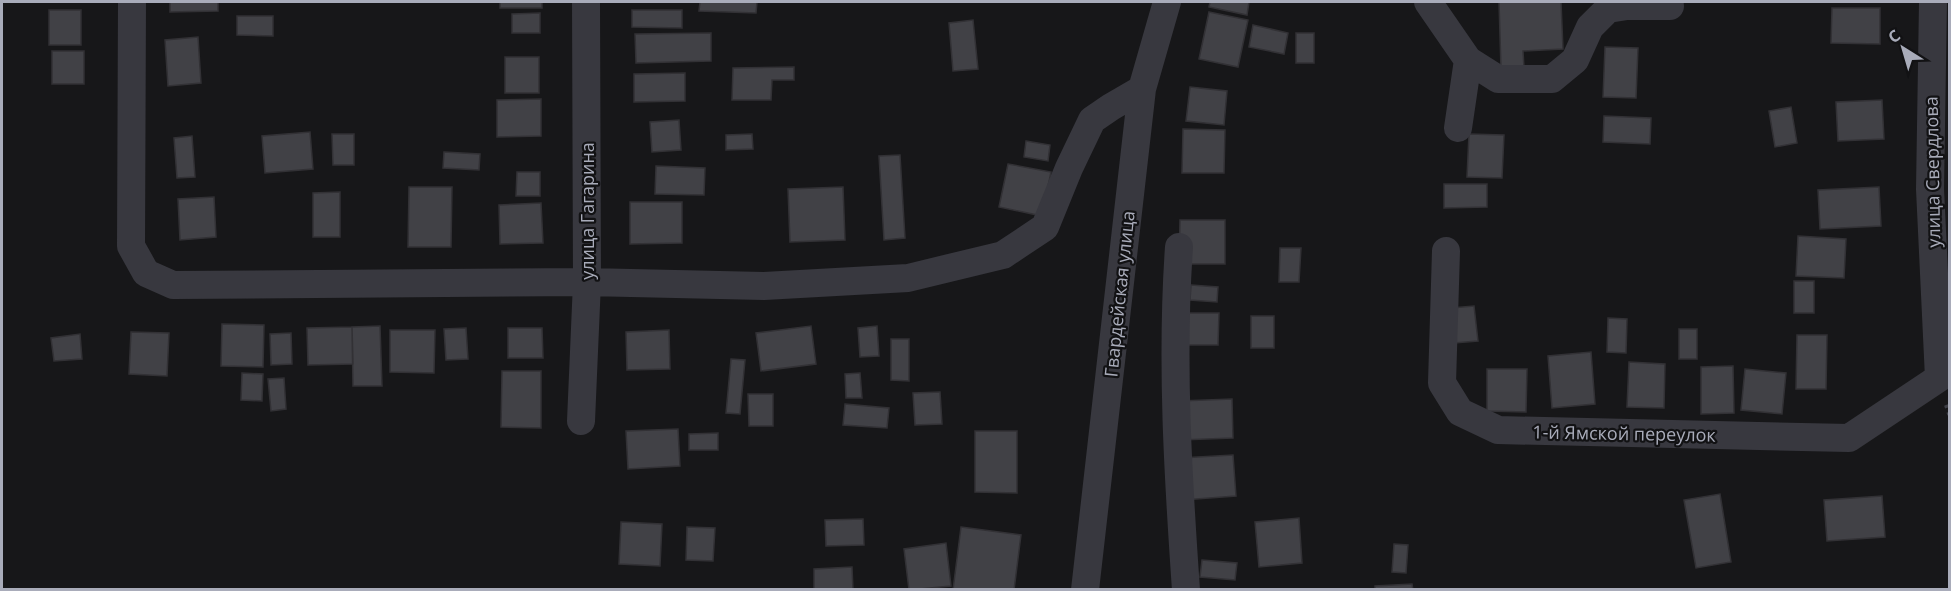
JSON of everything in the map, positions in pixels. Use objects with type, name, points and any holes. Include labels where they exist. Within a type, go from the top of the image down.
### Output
[{"type":"street","points":[[132,2],[131,246],[146,273],[173,285],[587,282],[764,286],[908,278],[1004,255],[1045,227],[1092,120],[1142,90]]},
{"type":"street","name":"улица Гагарина","points":[[580,421],[587,282],[586,2]]},
{"type":"street","name":"Гвардейская улица","points":[[1094,587],[1142,90],[1167,2]]},
{"type":"street","points":[[1428,2],[1468,60],[1498,79],[1552,80],[1575,60],[1590,27],[1608,9],[1627,6],[1670,6]]},
{"type":"street","name":"улица Свердлова","points":[[1933,2],[1930,189],[1939,378]]},
{"type":"street","points":[[1458,128],[1468,60]]},
{"type":"street","points":[[1179,247],[1174,310],[1175,383],[1186,590]]},
{"type":"street","name":"1-й Ямской переулок","points":[[1446,251],[1442,382],[1460,412],[1498,430],[1848,438],[1939,378]]},
{"type":"building","points":[[170,2],[218,2],[218,11],[170,12]]},
{"type":"building","points":[[500,2],[542,2],[542,8],[500,8]]},
{"type":"building","points":[[700,2],[757,2],[756,13],[699,11]]},
{"type":"building","points":[[1210,2],[1249,2],[1247,15],[1209,7]]},
{"type":"building","points":[[1499,2],[1561,2],[1563,49],[1523,51],[1524,68],[1501,69]]},
{"type":"building","points":[[1832,8],[1880,8],[1880,44],[1831,43]]},
{"type":"building","points":[[49,10],[81,10],[81,45],[49,45]]},
{"type":"building","points":[[632,10],[682,10],[682,28],[632,27]]},
{"type":"building","points":[[1209,12],[1248,20],[1238,67],[1199,59]]},
{"type":"building","points":[[540,13],[540,33],[512,33],[512,14]]},
{"type":"building","points":[[237,16],[273,16],[273,36],[237,35]]},
{"type":"building","points":[[973,20],[978,69],[953,71],[949,23]]},
{"type":"building","points":[[1253,25],[1288,33],[1284,54],[1249,47]]},
{"type":"building","points":[[711,33],[711,61],[636,63],[635,34]]},
{"type":"building","points":[[1296,33],[1314,33],[1314,63],[1296,63]]},
{"type":"building","points":[[198,37],[201,83],[168,86],[165,40]]},
{"type":"building","points":[[1605,47],[1638,48],[1636,98],[1603,97]]},
{"type":"building","points":[[52,51],[84,51],[84,84],[52,84]]},
{"type":"building","points":[[505,57],[539,57],[539,93],[505,93]]},
{"type":"building","points":[[794,67],[794,80],[772,80],[771,100],[732,100],[733,68]]},
{"type":"building","points":[[685,73],[685,101],[634,102],[634,74]]},
{"type":"building","points":[[1190,87],[1227,91],[1224,125],[1186,121]]},
{"type":"building","points":[[541,99],[541,136],[497,137],[497,100]]},
{"type":"building","points":[[1882,100],[1884,139],[1838,141],[1836,102]]},
{"type":"building","points":[[1791,107],[1797,143],[1775,147],[1769,111]]},
{"type":"building","points":[[1604,116],[1651,118],[1650,144],[1603,142]]},
{"type":"building","points":[[679,120],[681,150],[652,152],[650,122]]},
{"type":"building","points":[[1183,129],[1225,130],[1224,173],[1182,173]]},
{"type":"building","points":[[310,132],[313,169],[265,173],[262,136]]},
{"type":"building","points":[[332,134],[354,134],[354,165],[333,165]]},
{"type":"building","points":[[752,134],[753,149],[726,150],[726,135]]},
{"type":"building","points":[[1469,134],[1504,135],[1502,178],[1467,177]]},
{"type":"building","points":[[192,136],[195,177],[177,178],[174,138]]},
{"type":"building","points":[[1026,141],[1050,145],[1048,161],[1024,157]]},
{"type":"building","points":[[444,152],[480,154],[479,170],[443,168]]},
{"type":"building","points":[[900,155],[905,238],[884,240],[879,156]]},
{"type":"building","points":[[1008,164],[1051,172],[1042,216],[999,207]]},
{"type":"building","points":[[656,166],[705,168],[704,195],[655,194]]},
{"type":"building","points":[[517,172],[540,172],[540,196],[516,196]]},
{"type":"building","points":[[1444,184],[1487,184],[1487,207],[1444,208]]},
{"type":"building","points":[[409,187],[452,187],[451,247],[408,247]]},
{"type":"building","points":[[843,187],[845,240],[790,242],[788,189]]},
{"type":"building","points":[[1879,187],[1881,226],[1820,229],[1818,190]]},
{"type":"building","points":[[340,192],[340,237],[313,237],[313,193]]},
{"type":"building","points":[[214,197],[216,237],[180,240],[178,199]]},
{"type":"building","points":[[630,202],[682,202],[682,243],[630,244]]},
{"type":"building","points":[[541,203],[543,243],[500,244],[499,205]]},
{"type":"building","points":[[1180,220],[1225,220],[1225,264],[1179,264]]},
{"type":"building","points":[[1798,236],[1846,239],[1844,278],[1796,276]]},
{"type":"building","points":[[1280,248],[1301,248],[1299,282],[1279,282]]},
{"type":"building","points":[[1794,281],[1814,281],[1814,313],[1794,313]]},
{"type":"building","points":[[1191,285],[1218,287],[1217,302],[1190,300]]},
{"type":"building","points":[[1474,306],[1478,341],[1454,343],[1451,308]]},
{"type":"building","points":[[1179,313],[1219,313],[1218,345],[1179,345]]},
{"type":"building","points":[[1251,316],[1274,316],[1274,348],[1251,348]]},
{"type":"building","points":[[1608,318],[1627,319],[1626,353],[1607,352]]},
{"type":"building","points":[[222,324],[264,325],[263,367],[221,366]]},
{"type":"building","points":[[380,326],[382,386],[353,386],[352,327]]},
{"type":"building","points":[[811,326],[816,364],[761,371],[756,333]]},
{"type":"building","points":[[877,326],[879,356],[860,357],[858,328]]},
{"type":"building","points":[[352,327],[353,364],[308,365],[307,328]]},
{"type":"building","points":[[466,328],[468,359],[446,360],[444,329]]},
{"type":"building","points":[[508,328],[542,328],[543,358],[508,358]]},
{"type":"building","points":[[1679,329],[1697,329],[1697,359],[1679,359]]},
{"type":"building","points":[[390,330],[435,330],[434,373],[390,372]]},
{"type":"building","points":[[669,330],[670,369],[627,370],[626,332]]},
{"type":"building","points":[[131,332],[169,333],[167,376],[129,374]]},
{"type":"building","points":[[291,333],[292,364],[271,365],[270,334]]},
{"type":"building","points":[[80,334],[82,359],[54,361],[51,338]]},
{"type":"building","points":[[1797,335],[1827,335],[1826,389],[1796,389]]},
{"type":"building","points":[[891,339],[909,339],[909,381],[891,380]]},
{"type":"building","points":[[1591,352],[1595,404],[1552,408],[1548,356]]},
{"type":"building","points":[[731,359],[745,360],[740,414],[726,413]]},
{"type":"building","points":[[1629,362],[1665,364],[1664,408],[1627,407]]},
{"type":"building","points":[[1733,366],[1734,413],[1701,414],[1701,367]]},
{"type":"building","points":[[1487,369],[1527,369],[1526,412],[1487,411]]},
{"type":"building","points":[[1745,369],[1786,373],[1782,414],[1741,410]]},
{"type":"building","points":[[502,371],[541,371],[541,428],[501,427]]},
{"type":"building","points":[[242,373],[263,374],[262,401],[241,400]]},
{"type":"building","points":[[860,373],[862,398],[846,398],[845,374]]},
{"type":"building","points":[[284,378],[286,409],[271,411],[268,379]]},
{"type":"building","points":[[940,392],[942,424],[915,425],[913,393]]},
{"type":"building","points":[[748,394],[773,394],[773,426],[749,426]]},
{"type":"building","points":[[1232,399],[1233,438],[1180,440],[1179,401]]},
{"type":"building","points":[[845,404],[889,408],[887,428],[843,425]]},
{"type":"building","points":[[678,429],[680,466],[628,469],[626,431]]},
{"type":"building","points":[[975,431],[1017,431],[1017,493],[975,492]]},
{"type":"building","points":[[718,433],[718,450],[689,450],[689,434]]},
{"type":"building","points":[[1233,455],[1236,496],[1183,500],[1180,458]]},
{"type":"building","points":[[1720,494],[1731,562],[1696,568],[1684,500]]},
{"type":"building","points":[[1882,496],[1885,537],[1827,541],[1824,500]]},
{"type":"building","points":[[1299,518],[1302,563],[1259,567],[1255,522]]},
{"type":"building","points":[[863,519],[864,545],[826,546],[825,520]]},
{"type":"building","points":[[621,522],[662,524],[660,566],[619,564]]},
{"type":"building","points":[[687,527],[715,528],[713,561],[686,560]]},
{"type":"building","points":[[961,527],[1021,535],[1014,590],[953,590]]},
{"type":"building","points":[[946,543],[951,586],[909,590],[904,549]]},
{"type":"building","points":[[1394,544],[1408,545],[1406,573],[1392,572]]},
{"type":"building","points":[[1202,560],[1237,563],[1235,580],[1200,577]]},
{"type":"building","points":[[852,567],[853,590],[814,590],[814,569]]},
{"type":"building","points":[[1412,584],[1413,590],[1375,590],[1375,586]]}]
